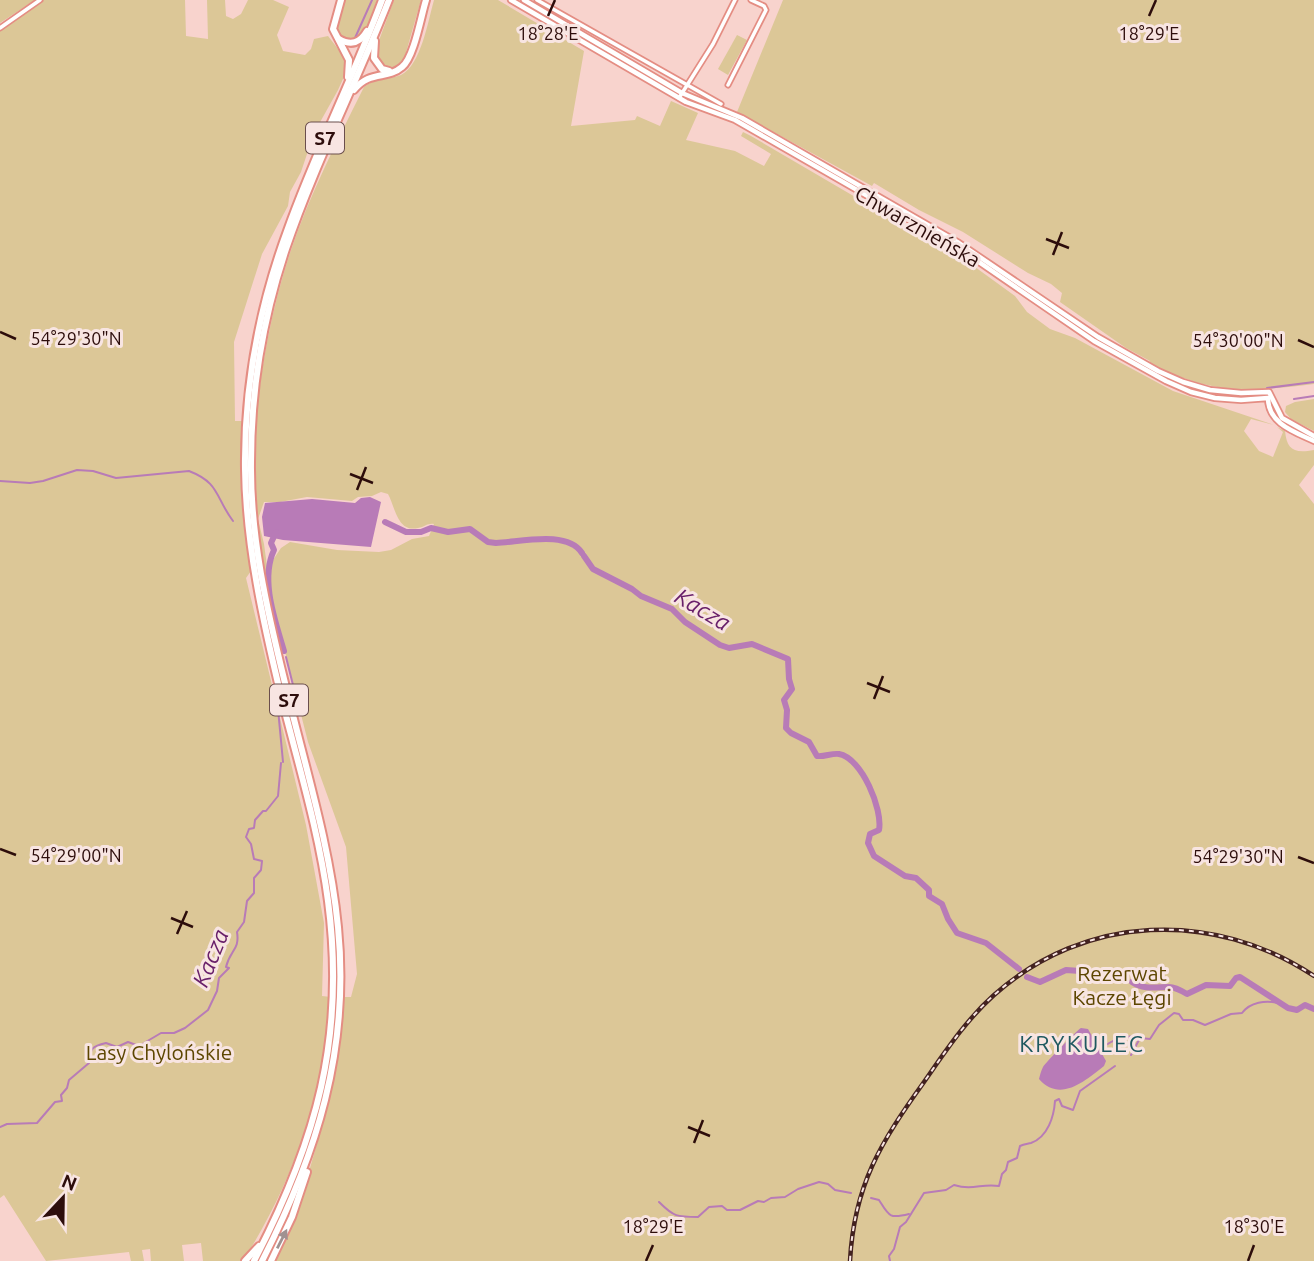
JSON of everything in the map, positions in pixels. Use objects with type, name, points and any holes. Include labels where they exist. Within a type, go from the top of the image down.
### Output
[{"type":"highway","points":[[341,0],[333,23],[333,32],[350,65],[346,89]]},
{"type":"highway","name":"S7","points":[[262,1261],[298,1184],[326,1103],[336,1048],[340,992],[338,926],[325,850],[263,587],[253,518],[251,440],[260,354],[278,276],[301,210],[375,27],[382,0]]},
{"type":"highway","name":"S7","points":[[245,1261],[263,1242],[298,1169],[320,1097],[329,1045],[334,972],[328,900],[322,867],[266,632],[253,561],[245,480],[247,413],[257,334],[275,265],[298,201],[388,0]]},
{"type":"highway","points":[[348,97],[364,80],[401,69],[408,60],[426,0]]},
{"type":"highway","points":[[337,38],[345,43],[358,42],[375,27]]},
{"type":"highway","points":[[375,27],[374,58],[382,69],[391,72]]},
{"type":"highway","points":[[271,1261],[298,1203],[316,1135]]},
{"type":"highway","points":[[254,1261],[263,1242]]},
{"type":"main road","name":"Chwarznieńska","points":[[511,0],[680,96],[742,118],[959,243],[1051,308],[1119,350],[1175,379],[1216,391],[1269,392],[1282,418],[1314,438]]},
{"type":"main road","name":"Chwarznieńska","points":[[524,0],[680,96]]},
{"type":"street","points":[[0,28],[40,0]]},
{"type":"street","points":[[537,0],[721,104]]},
{"type":"street","points":[[680,96],[713,44],[735,0]]},
{"type":"street","points":[[728,85],[766,10],[764,6],[751,0]]},
{"type":"green space","points":[[0,0],[35,0],[0,23]]},
{"type":"green space","points":[[41,0],[185,0],[186,36],[208,39],[207,0],[225,0],[226,16],[233,19],[241,14],[248,0],[273,0],[289,7],[277,35],[283,51],[305,55],[311,49],[314,39],[328,36],[342,54],[347,70],[314,133],[301,172],[290,192],[288,206],[262,254],[234,342],[235,421],[256,421],[268,337],[290,253],[315,190],[364,87],[401,75],[408,70],[423,42],[434,0],[498,0],[584,51],[571,126],[635,120],[637,116],[660,126],[671,101],[698,113],[686,140],[735,151],[764,166],[771,154],[741,136],[743,132],[975,267],[1015,296],[1027,312],[1050,329],[1075,338],[1173,391],[1274,425],[1251,419],[1244,431],[1259,451],[1273,457],[1283,432],[1277,427],[1285,431],[1287,442],[1292,449],[1314,450],[1314,465],[1299,485],[1314,504],[1314,1261],[274,1261],[300,1199],[318,1141],[337,1060],[342,997],[351,997],[357,974],[346,847],[308,742],[261,557],[246,578],[306,825],[324,923],[322,996],[331,997],[321,1069],[304,1135],[278,1198],[243,1261],[203,1261],[201,1243],[182,1245],[184,1261],[151,1261],[150,1249],[142,1250],[144,1261],[131,1261],[129,1252],[46,1261],[4,1195],[0,1198],[0,31]],"holes":[[[381,492],[388,494],[401,523],[405,526],[418,528],[434,524],[429,536],[412,539],[391,550],[379,552],[337,550],[290,542],[281,548],[267,566],[258,519],[264,502],[307,497],[352,501]]]},
{"type":"green space","points":[[345,0],[377,0],[366,30],[355,41],[341,39],[336,28]]},
{"type":"green space","points":[[394,0],[421,0],[405,56],[401,64],[391,68],[381,63],[377,52]]},
{"type":"green space","points":[[783,0],[1314,0],[1314,384],[1269,389],[1211,386],[1149,363],[1150,361],[1126,348],[1060,302],[1062,293],[1051,284],[874,183],[872,186],[737,112]]},
{"type":"green space","points":[[737,35],[747,40],[728,75],[718,69]]},
{"type":"green space","points":[[1314,399],[1314,431],[1291,419],[1285,412],[1286,406]]},
{"type":"shaded area","points":[[370,497],[381,502],[371,547],[264,536],[262,517],[265,503],[312,499],[355,503],[361,498]]},
{"type":"shaded area","points":[[1081,1028],[1088,1029],[1106,1061],[1104,1066],[1072,1087],[1055,1089],[1047,1086],[1039,1079],[1043,1067]]},
{"type":"waterway","points":[[355,38],[372,0]]},
{"type":"waterway","points":[[1267,388],[1314,382]]},
{"type":"waterway","points":[[1294,399],[1314,396]]},
{"type":"waterway","points":[[0,481],[30,483],[77,470],[93,471],[116,478],[189,471],[212,486],[233,521]]},
{"type":"waterway","name":"Kacza","points":[[385,522],[406,532],[421,532],[431,528],[448,532],[470,529],[488,542],[496,543],[555,539],[575,546],[582,553]]},
{"type":"waterway","name":"Kacza","points":[[276,532],[271,543],[274,550],[268,574],[270,600],[284,651]]},
{"type":"waterway","name":"Kacza","points":[[584,556],[593,569],[641,596],[672,609],[685,622],[720,645],[729,648],[752,644],[788,659],[792,689],[784,700],[787,710],[786,728],[809,742],[817,756],[839,754],[856,765],[863,775],[878,810],[879,830],[870,834],[868,843],[874,856],[905,876],[916,878],[929,890],[929,896],[942,904],[957,933],[986,943],[1019,969]]},
{"type":"waterway","name":"Kacza","points":[[286,657],[293,685],[292,696]]},
{"type":"waterway","name":"Kacza","points":[[278,709],[283,762]]},
{"type":"waterway","name":"Kacza","points":[[0,1127],[7,1124],[37,1123],[55,1102],[62,1101],[61,1095],[69,1080],[89,1063],[91,1052],[96,1046],[106,1043],[117,1047],[128,1042],[139,1046],[161,1033],[174,1033],[185,1028],[208,1010],[217,991],[219,978],[229,968],[226,967],[236,947],[237,932],[244,922],[247,901],[254,893],[254,878],[261,870],[262,861],[254,859],[251,844],[246,837],[249,829],[254,828],[255,820],[278,796],[281,763]]},
{"type":"waterway","name":"Kacza","points":[[1027,977],[1040,982],[1066,970],[1123,974]]},
{"type":"waterway","name":"Kacza","points":[[1132,982],[1146,987],[1174,988],[1187,994],[1206,985],[1230,986],[1240,977],[1288,1008],[1297,1010],[1305,1005],[1314,1009]]},
{"type":"waterway","points":[[1131,1055],[1140,1038],[1150,1039],[1159,1025],[1174,1013],[1179,1014],[1183,1020],[1193,1020],[1205,1025],[1231,1014],[1242,1013],[1249,1006],[1278,1003]]},
{"type":"waterway","points":[[1106,1045],[1130,1036],[1139,1037]]},
{"type":"waterway","points":[[890,1261],[889,1256],[894,1249],[900,1227],[924,1193],[946,1190],[954,1185],[999,1186],[1008,1162],[1017,1158],[1020,1146],[1037,1140],[1046,1131],[1055,1101],[1059,1099],[1062,1106],[1073,1110],[1080,1091],[1115,1066]]},
{"type":"waterway","points":[[659,1202],[676,1215],[698,1217],[709,1207],[722,1206],[727,1210],[740,1210],[758,1201],[785,1197],[819,1182],[828,1184],[835,1190],[851,1193]]},
{"type":"waterway","points":[[871,1198],[879,1200],[890,1215],[909,1214]]},
{"type":"railway","points":[[850,1261],[857,1209],[864,1187],[872,1166],[895,1125],[974,1015],[994,995],[1030,968],[1068,948],[1109,936],[1150,930],[1192,931],[1234,939],[1275,954],[1314,976]]},
{"type":"district","name":"KRYKULEC","points":[[1082,1043]]},
{"type":"park label","name":"Rezerwat Kacze Łęgi","points":[[1122,985]]},
{"type":"park label","name":"Lasy Chylońskie","points":[[159,1052]]}]
